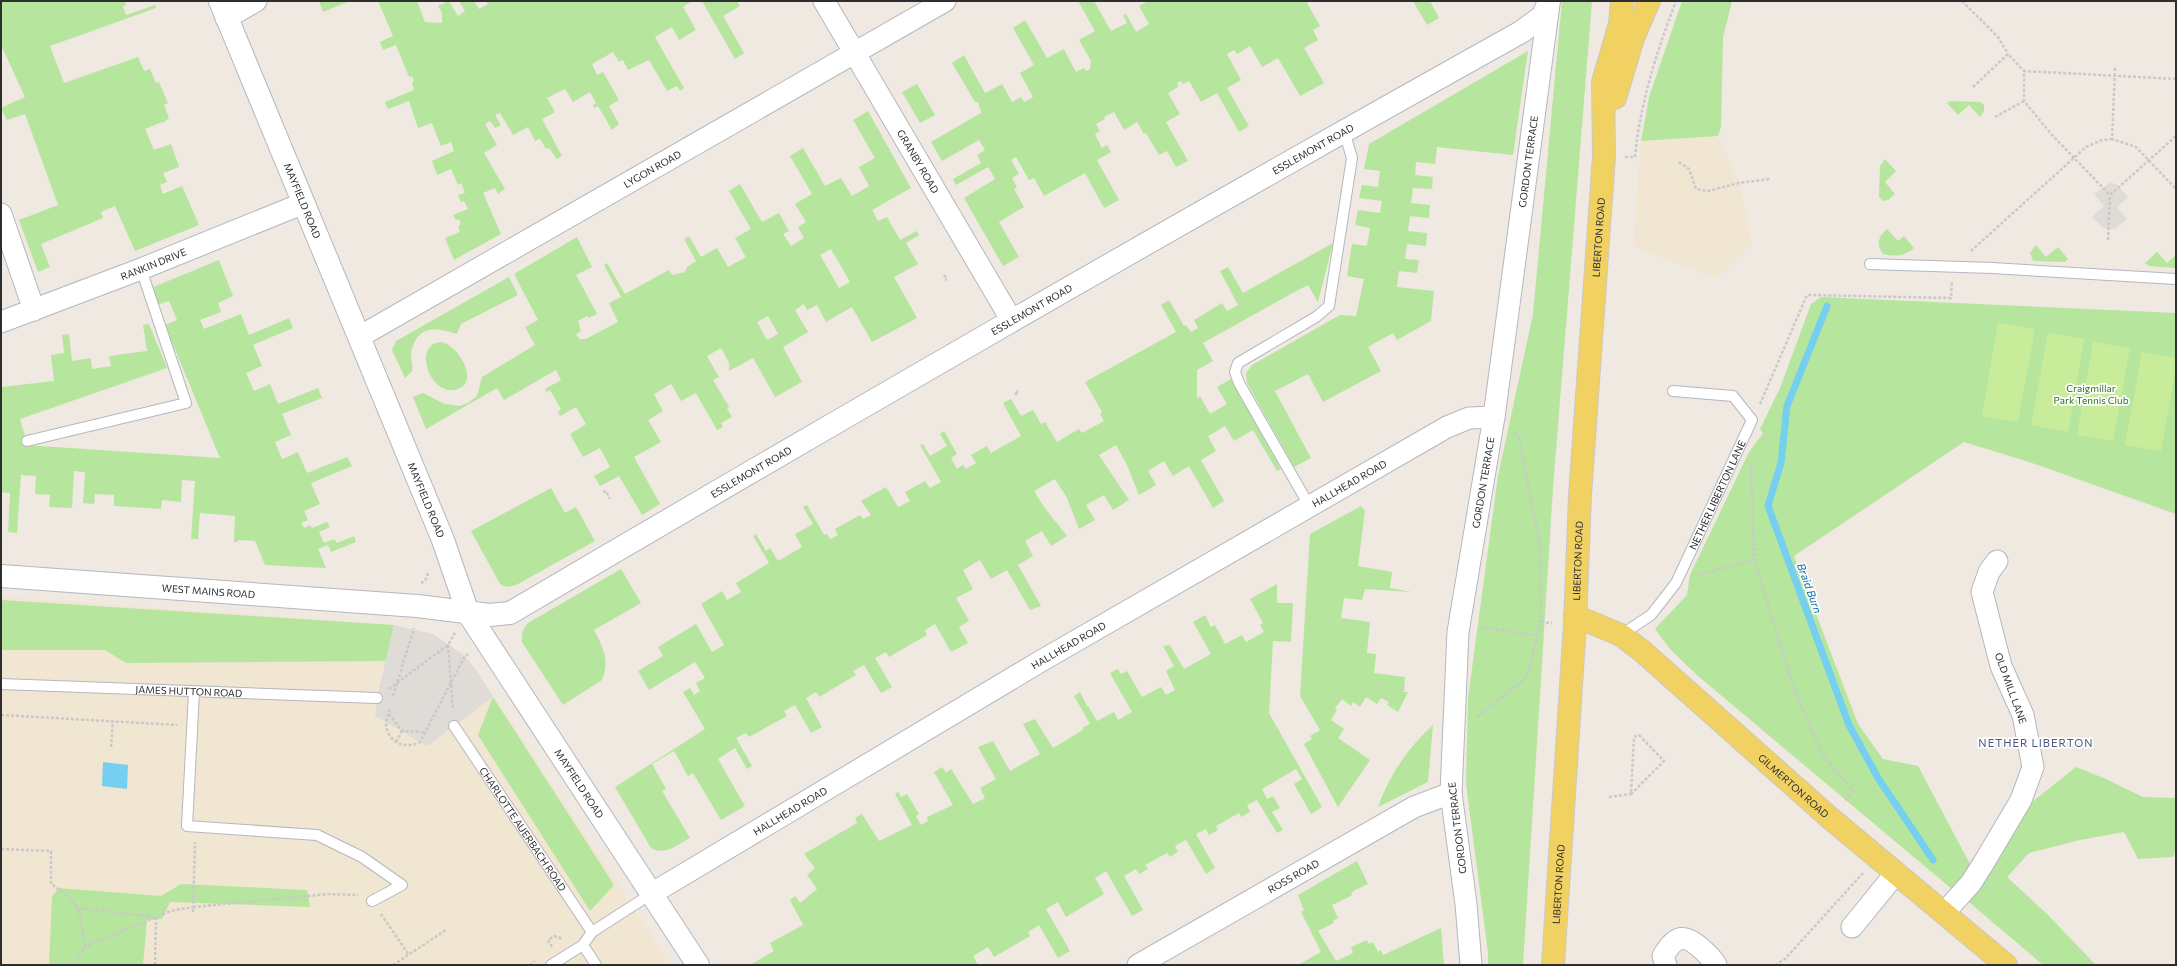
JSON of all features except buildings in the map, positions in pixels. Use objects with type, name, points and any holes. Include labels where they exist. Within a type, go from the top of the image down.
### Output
[{"type":"main road","name":"LIBERTON ROAD","points":[[1553,965],[1575,616],[1580,495],[1604,156],[1603,82],[1620,24],[1622,1]]},
{"type":"main road","name":"LIBERTON ROAD","points":[[1604,156],[1617,87],[1633,38],[1649,1]]},
{"type":"main road","name":"GILMERTON ROAD","points":[[1575,616],[1621,635],[1648,656],[1830,818],[2006,965]]},
{"type":"street","points":[[223,9],[256,1]]},
{"type":"street","name":"GRANBY ROAD","points":[[824,1],[853,53],[1012,321]]},
{"type":"street","name":"LYGON ROAD","points":[[359,337],[945,1]]},
{"type":"street","name":"ESSLEMONT ROAD","points":[[474,621],[500,616],[510,612],[1012,321],[1344,131],[1532,26],[1542,16],[1549,2]]},
{"type":"street","name":"GORDON TERRACE","points":[[1472,965],[1466,904],[1451,793],[1452,736],[1458,623],[1494,417],[1549,2]]},
{"type":"street","name":"MAYFIELD ROAD","points":[[223,9],[359,337],[474,621],[698,965]]},
{"type":"street","name":"RANKIN DRIVE","points":[[1,322],[141,269],[304,203]]},
{"type":"street","points":[[1,214],[34,310]]},
{"type":"street","name":"HALLHEAD ROAD","points":[[651,894],[1041,661],[1458,421],[1469,418],[1494,417]]},
{"type":"street","name":"OLD MILL LANE","points":[[1944,913],[1971,883],[1979,870],[2021,800],[2033,767],[2023,715],[2002,666],[1982,592],[1989,572],[1997,561]]},
{"type":"street","name":"WEST MAINS ROAD","points":[[417,606],[432,602],[443,592],[455,573]]},
{"type":"street","name":"WEST MAINS ROAD","points":[[1,576],[417,606],[474,621]]},
{"type":"street","name":"ROSS ROAD","points":[[1138,965],[1414,807],[1451,793]]},
{"type":"street","points":[[1852,927],[1896,873]]},
{"type":"street","points":[[1666,965],[1663,956],[1671,943],[1680,938],[1692,940],[1716,965]]},
{"type":"lane","points":[[1310,507],[1239,383],[1235,372],[1238,363],[1316,317],[1329,306],[1352,158],[1344,131]]},
{"type":"lane","points":[[1870,264],[1958,267],[2176,279]]},
{"type":"lane","points":[[27,440],[186,403],[141,269]]},
{"type":"lane","points":[[1673,391],[1733,396],[1752,420]]},
{"type":"lane","name":"NETHER LIBERTON LANE","points":[[1621,635],[1651,615],[1676,583],[1752,420]]},
{"type":"lane","name":"JAMES HUTTON ROAD","points":[[1,684],[377,698]]},
{"type":"lane","points":[[194,692],[187,826],[317,834],[362,857],[402,885],[372,901]]},
{"type":"lane","name":"CHARLOTTE AUERBACH ROAD","points":[[454,726],[592,932]]},
{"type":"lane","points":[[551,965],[583,945],[592,932],[651,894]]},
{"type":"lane","points":[[583,945],[596,965]]},
{"type":"path","points":[[1604,156],[1635,157],[1637,128],[1646,93],[1676,1]]},
{"type":"path","points":[[1962,1],[1998,37],[2008,54],[2024,71],[2024,100],[2073,158],[2110,195]]},
{"type":"path","points":[[1973,87],[2008,54]]},
{"type":"path","points":[[2112,139],[2115,68]]},
{"type":"path","points":[[2024,71],[2176,79]]},
{"type":"path","points":[[1995,117],[2024,100]]},
{"type":"path","points":[[2108,240],[2110,195],[2176,136]]},
{"type":"path","points":[[1752,420],[1774,375],[1807,295],[1951,298],[1952,277],[1964,257],[2073,158],[2086,147],[2102,140],[2112,139],[2136,147],[2176,189]]},
{"type":"path","points":[[1679,162],[1689,169],[1696,190],[1708,191],[1739,183],[1770,179]]},
{"type":"path","points":[[944,275],[947,279],[946,280]]},
{"type":"path","points":[[1017,395],[1015,392],[1018,391]]},
{"type":"path","points":[[1452,736],[1527,677],[1542,622],[1540,544],[1519,438],[1494,417]]},
{"type":"path","points":[[1751,462],[1754,558],[1793,686],[1822,754],[1853,791],[1830,818]]},
{"type":"path","points":[[603,492],[606,491],[610,499]]},
{"type":"path","points":[[1676,583],[1754,558]]},
{"type":"path","points":[[393,698],[414,630],[418,585],[425,581],[430,568]]},
{"type":"path","points":[[1458,623],[1515,634],[1538,636]]},
{"type":"path","points":[[377,698],[448,644],[454,726]]},
{"type":"path","points":[[391,706],[387,728],[396,742],[407,745],[420,742],[465,656]]},
{"type":"path","points":[[389,714],[402,731]]},
{"type":"path","points":[[1,715],[192,726]]},
{"type":"path","points":[[111,747],[113,721]]},
{"type":"path","points":[[402,731],[425,732]]},
{"type":"path","points":[[396,742],[402,731]]},
{"type":"path","points":[[1609,797],[1631,794],[1664,761],[1639,735],[1634,737],[1631,794]]},
{"type":"path","points":[[193,912],[196,827]]},
{"type":"path","points":[[1,848],[51,852],[51,884],[65,892],[80,914],[82,933],[86,946]]},
{"type":"path","points":[[1775,965],[1785,959],[1877,858]]},
{"type":"path","points":[[73,965],[86,946],[179,908],[328,894],[357,895],[372,901],[409,955]]},
{"type":"path","points":[[76,908],[156,917]]},
{"type":"path","points":[[155,965],[156,917]]},
{"type":"path","points":[[394,965],[446,930]]},
{"type":"path","points":[[548,940],[554,936]]},
{"type":"shaded area","points":[[1718,136],[1739,183],[1752,244],[1716,278],[1633,246],[1641,141]]},
{"type":"shaded area","points":[[2111,182],[2117,185],[2128,197],[2117,207],[2127,219],[2115,229],[2103,228],[2092,217],[2104,206],[2094,194]]},
{"type":"shaded area","points":[[1,597],[394,625],[433,634],[465,656],[479,674],[671,965],[1,965]]},
{"type":"shaded area","points":[[394,625],[433,634],[465,656],[479,674],[493,697],[427,746],[375,716],[377,698]]},
{"type":"green space","points":[[1,1],[125,1],[126,5],[123,6],[126,15],[155,5],[156,8],[50,46],[64,83],[138,57],[144,71],[150,69],[156,83],[159,82],[168,103],[164,105],[169,118],[163,123],[162,122],[145,129],[154,150],[171,144],[179,167],[163,173],[167,182],[160,185],[163,194],[182,186],[199,225],[135,251],[115,206],[101,212],[103,218],[41,244],[50,267],[38,272],[19,220],[58,205],[25,114],[7,120],[1,108],[25,97],[1,45]]},
{"type":"green space","points":[[319,1],[350,1],[323,12]]},
{"type":"green space","points":[[378,1],[417,1],[425,22],[442,23],[442,13],[438,6],[449,1],[458,16],[465,11],[459,1],[474,1],[479,9],[488,4],[486,1],[692,1],[683,7],[696,30],[679,40],[672,27],[655,37],[684,88],[680,91],[677,86],[667,91],[649,60],[628,70],[623,60],[619,62],[613,52],[592,64],[597,75],[603,72],[619,100],[609,106],[619,124],[612,130],[598,106],[594,108],[593,105],[596,103],[590,92],[573,102],[565,89],[547,98],[555,112],[542,119],[562,156],[557,159],[549,148],[546,149],[540,139],[535,141],[528,127],[513,135],[500,113],[495,115],[501,125],[495,128],[490,121],[485,124],[497,145],[484,153],[505,189],[498,194],[495,188],[483,193],[501,234],[454,260],[445,238],[460,232],[458,226],[461,224],[459,219],[456,220],[453,215],[468,209],[464,201],[461,202],[458,195],[465,193],[461,183],[458,185],[451,169],[437,175],[432,161],[454,151],[451,142],[441,146],[432,123],[418,128],[409,101],[388,109],[385,102],[414,90],[412,83],[414,81],[412,76],[409,77],[396,45],[383,50],[380,42],[393,36]]},
{"type":"green space","points":[[702,1],[737,1],[740,6],[723,16],[744,53],[735,59]]},
{"type":"green space","points":[[1078,1],[1094,1],[1111,31],[1127,23],[1123,15],[1126,14],[1136,32],[1149,24],[1139,6],[1148,1],[1306,1],[1320,26],[1313,30],[1318,40],[1304,48],[1324,83],[1300,96],[1278,58],[1262,67],[1250,46],[1237,54],[1234,50],[1227,54],[1241,80],[1227,88],[1249,126],[1239,132],[1217,93],[1201,102],[1189,81],[1183,84],[1181,81],[1177,83],[1178,87],[1168,93],[1180,114],[1166,122],[1188,161],[1176,167],[1167,151],[1159,155],[1146,133],[1144,134],[1137,122],[1124,130],[1114,112],[1104,117],[1105,119],[1096,124],[1100,131],[1095,134],[1102,148],[1107,145],[1111,152],[1097,160],[1119,200],[1104,208],[1085,173],[1044,196],[1034,178],[1029,180],[1016,157],[1011,160],[1019,174],[1012,178],[1017,187],[1014,189],[1024,207],[999,222],[1019,257],[1003,266],[964,198],[995,179],[988,167],[956,185],[953,179],[981,163],[977,155],[985,150],[979,140],[942,161],[931,142],[981,113],[978,102],[975,102],[952,63],[964,55],[985,93],[1002,84],[1012,102],[1021,97],[1024,102],[1033,97],[1020,73],[1034,65],[1013,28],[1025,20],[1047,58],[1064,49],[1076,72],[1084,68],[1086,71],[1090,69],[1091,61],[1079,40],[1095,31]]},
{"type":"green space","points":[[1413,1],[1430,1],[1439,18],[1427,25]]},
{"type":"green space","points":[[1562,1],[1592,1],[1553,488],[1523,965],[1488,965],[1488,953],[1466,784],[1468,698],[1498,476],[1533,314]]},
{"type":"green space","points":[[1682,1],[1732,1],[1723,38],[1721,127],[1718,136],[1641,141],[1649,97]]},
{"type":"green space","points":[[1528,51],[1513,155],[1437,147],[1435,164],[1416,162],[1415,175],[1433,177],[1432,189],[1413,188],[1411,203],[1430,205],[1429,218],[1410,216],[1408,231],[1427,233],[1426,246],[1407,244],[1405,259],[1419,260],[1417,273],[1399,271],[1397,287],[1434,291],[1431,321],[1397,340],[1393,333],[1368,347],[1381,371],[1323,402],[1308,374],[1275,391],[1311,458],[1294,467],[1247,383],[1246,373],[1252,365],[1340,315],[1356,316],[1364,279],[1347,276],[1352,244],[1367,246],[1370,228],[1355,225],[1358,210],[1380,213],[1382,201],[1359,198],[1362,185],[1378,187],[1380,171],[1364,169],[1369,144]]},
{"type":"green space","points":[[917,84],[935,115],[920,123],[902,92]]},
{"type":"green space","points":[[1950,101],[1980,102],[1984,105],[1984,111],[1980,117],[1969,105],[1958,115],[1947,103]]},
{"type":"green space","points":[[868,111],[911,188],[872,210],[878,221],[887,217],[900,240],[917,231],[919,235],[906,243],[918,264],[894,277],[917,318],[872,342],[852,307],[826,322],[817,305],[807,310],[804,304],[795,310],[808,332],[783,347],[802,382],[775,397],[753,358],[729,371],[729,363],[721,348],[707,356],[719,377],[713,380],[729,407],[727,409],[732,417],[721,423],[723,427],[717,430],[696,393],[681,401],[671,384],[654,394],[663,411],[648,420],[661,442],[634,457],[660,504],[642,515],[619,476],[600,486],[594,476],[610,467],[600,448],[583,457],[570,434],[586,424],[576,407],[560,416],[558,412],[561,409],[550,390],[547,392],[545,389],[561,380],[556,370],[504,400],[497,388],[426,429],[413,397],[423,393],[445,404],[459,406],[468,403],[477,396],[482,377],[535,345],[525,327],[538,320],[514,274],[577,237],[592,267],[576,275],[597,314],[589,318],[587,316],[578,321],[581,331],[576,334],[579,339],[586,339],[618,322],[609,303],[621,297],[604,265],[607,263],[625,294],[669,270],[672,275],[685,272],[687,267],[696,261],[684,239],[689,236],[701,257],[717,248],[728,267],[746,257],[735,238],[751,229],[729,191],[740,184],[762,222],[779,213],[789,231],[783,234],[791,246],[804,238],[798,227],[806,222],[795,204],[812,194],[790,156],[803,148],[825,186],[841,178],[852,196],[869,186],[859,167],[875,158],[853,120]],"holes":[[[831,249],[850,282],[839,288],[820,255]],[[768,316],[778,334],[767,340],[757,322]]]},
{"type":"green space","points":[[1885,159],[1896,171],[1885,182],[1895,194],[1888,200],[1883,201],[1879,197],[1880,166]]},
{"type":"green space","points":[[1887,229],[1898,241],[1904,236],[1914,248],[1907,253],[1900,255],[1883,254],[1879,247],[1879,241]]},
{"type":"green space","points":[[1333,243],[1318,302],[1308,285],[1203,343],[1213,361],[1197,370],[1197,398],[1200,396],[1210,414],[1227,404],[1217,387],[1231,379],[1281,469],[1277,471],[1253,430],[1234,441],[1225,426],[1208,436],[1216,451],[1201,460],[1224,501],[1213,508],[1189,466],[1173,476],[1164,461],[1148,471],[1156,485],[1139,495],[1126,463],[1116,445],[1099,455],[1129,500],[1113,510],[1104,495],[1086,505],[1095,520],[1079,529],[1067,498],[1055,479],[1034,491],[1044,507],[1067,536],[1051,546],[1042,531],[1025,541],[1033,556],[1018,565],[1041,606],[1030,610],[1007,570],[991,579],[980,560],[963,570],[973,589],[956,598],[969,621],[959,627],[968,643],[951,652],[935,624],[925,630],[927,635],[889,657],[886,652],[875,658],[892,687],[881,693],[864,665],[853,671],[856,675],[819,697],[816,692],[806,698],[822,727],[811,733],[795,705],[784,711],[787,716],[749,737],[746,733],[736,738],[752,766],[747,769],[735,748],[718,759],[745,806],[721,820],[693,773],[688,776],[674,751],[652,764],[666,789],[662,791],[690,838],[671,849],[661,851],[651,848],[615,787],[705,729],[683,692],[690,688],[694,695],[700,691],[696,683],[705,678],[695,662],[649,690],[638,671],[663,656],[658,647],[696,624],[712,652],[724,645],[701,604],[722,591],[727,600],[741,592],[736,583],[769,563],[753,536],[756,534],[766,551],[770,548],[778,561],[802,547],[795,534],[813,524],[803,507],[807,505],[824,535],[827,534],[830,539],[838,535],[835,529],[860,515],[863,519],[871,515],[861,501],[886,487],[898,507],[910,501],[905,492],[925,481],[930,488],[941,482],[920,445],[923,444],[930,456],[947,446],[940,434],[944,431],[957,454],[951,458],[957,469],[963,465],[966,469],[976,463],[971,455],[987,446],[991,453],[1021,436],[1003,403],[1011,399],[1021,416],[1033,410],[1041,424],[1045,422],[1057,442],[1079,429],[1082,433],[1104,421],[1100,414],[1102,412],[1085,382],[1176,332],[1161,305],[1169,300],[1184,326],[1186,325],[1191,332],[1198,328],[1194,320],[1222,303],[1227,311],[1238,305],[1220,271],[1228,267],[1243,293]]},
{"type":"green space","points":[[2036,245],[2046,257],[2058,247],[2068,259],[2065,262],[2033,261],[2030,253]]},
{"type":"green space","points":[[2157,252],[2167,263],[2176,255],[2176,268],[2149,266],[2145,263]]},
{"type":"green space","points":[[219,260],[233,296],[218,303],[221,312],[200,320],[204,329],[241,314],[249,335],[289,318],[293,328],[253,345],[262,366],[246,373],[254,391],[270,384],[278,404],[318,388],[322,398],[282,414],[291,435],[275,442],[282,459],[298,452],[307,473],[347,457],[352,466],[311,483],[320,504],[304,511],[308,520],[301,523],[304,528],[310,525],[312,528],[327,522],[330,527],[319,532],[324,543],[334,539],[337,543],[354,536],[356,542],[331,552],[328,545],[318,549],[326,568],[265,565],[255,541],[238,540],[238,542],[234,542],[235,516],[200,513],[198,539],[191,539],[195,481],[182,480],[181,502],[162,500],[161,509],[114,506],[114,495],[95,494],[94,504],[83,503],[85,472],[74,471],[72,508],[49,507],[50,495],[35,494],[36,476],[21,475],[17,533],[8,532],[10,493],[1,492],[1,387],[54,381],[51,355],[64,353],[62,335],[69,334],[72,361],[91,358],[92,369],[111,366],[109,356],[147,351],[143,325],[149,324],[167,368],[20,419],[25,436],[25,445],[220,458],[165,325],[177,320],[169,301],[157,305],[151,288]]},
{"type":"green space","points":[[509,277],[518,295],[461,324],[457,334],[449,331],[433,329],[421,334],[413,345],[411,355],[412,371],[405,378],[392,350],[396,341]]},
{"type":"green space","name":"Craigmillar Park Tennis Club","points":[[1821,297],[2176,313],[2176,514],[2029,462],[1964,442],[1794,556],[1858,724],[1883,759],[1918,766],[1971,866],[1953,890],[1698,676],[1670,649],[1655,629],[1687,595],[1690,575],[1749,452],[1763,433],[1760,429],[1780,388],[1811,304]]},
{"type":"green space","points":[[1998,323],[2035,329],[2018,422],[1982,416]]},
{"type":"green space","points":[[2048,333],[2084,339],[2068,432],[2031,425]]},
{"type":"green space","points":[[442,342],[455,350],[465,365],[467,379],[464,385],[458,389],[448,390],[439,386],[432,379],[428,369],[426,360],[427,351],[433,344]]},
{"type":"green space","name":"Craigmillar Park Tennis Club","points":[[2093,342],[2130,348],[2113,441],[2077,435]]},
{"type":"green space","points":[[2142,352],[2176,358],[2176,368],[2161,451],[2125,445]]},
{"type":"green space","points":[[551,488],[565,513],[576,507],[595,541],[518,584],[509,587],[500,584],[471,531]]},
{"type":"green space","points":[[1361,506],[1365,511],[1358,566],[1392,572],[1390,588],[1412,592],[1365,589],[1362,600],[1344,598],[1341,618],[1370,622],[1367,653],[1376,654],[1374,673],[1405,677],[1404,692],[1408,692],[1398,712],[1387,705],[1389,702],[1381,698],[1377,704],[1366,697],[1360,707],[1353,702],[1351,706],[1342,699],[1335,708],[1337,710],[1331,720],[1344,729],[1338,738],[1370,760],[1338,807],[1304,744],[1312,739],[1310,736],[1320,730],[1300,696],[1310,534]]},
{"type":"green space","points":[[621,569],[641,603],[594,630],[603,648],[605,660],[602,680],[563,705],[522,642],[523,630],[528,623]]},
{"type":"green space","points":[[1277,584],[1277,603],[1293,603],[1291,642],[1273,641],[1269,713],[1322,807],[1311,814],[1294,784],[1302,779],[1296,769],[1262,789],[1267,799],[1273,796],[1280,808],[1272,812],[1283,830],[1277,833],[1257,800],[1247,805],[1250,812],[1241,817],[1239,813],[1216,826],[1218,830],[1209,835],[1206,829],[1196,834],[1215,868],[1206,874],[1186,840],[1175,846],[1178,852],[1170,857],[1167,853],[1145,865],[1148,869],[1139,874],[1136,869],[1124,876],[1143,910],[1132,916],[1106,871],[1095,878],[1104,894],[1066,917],[1058,902],[1046,909],[1070,951],[1058,958],[1039,925],[1028,932],[1030,936],[994,957],[988,947],[973,956],[978,965],[750,965],[774,951],[770,943],[803,925],[790,900],[795,896],[800,903],[817,889],[807,875],[815,868],[804,854],[857,823],[855,818],[862,814],[879,841],[912,825],[895,794],[898,792],[901,797],[907,794],[919,814],[916,816],[921,825],[928,821],[927,817],[953,805],[934,772],[942,767],[946,773],[951,769],[973,804],[985,798],[980,788],[996,779],[978,747],[993,741],[1010,771],[1040,754],[1023,724],[1035,719],[1053,748],[1083,730],[1082,728],[1090,724],[1074,696],[1080,692],[1097,721],[1114,712],[1118,720],[1132,712],[1110,673],[1118,669],[1121,674],[1127,671],[1142,697],[1161,687],[1166,695],[1175,690],[1166,671],[1174,666],[1163,646],[1170,645],[1184,669],[1211,654],[1193,622],[1205,615],[1211,627],[1215,625],[1225,644],[1242,635],[1246,642],[1264,632],[1260,625],[1263,623],[1250,599]]},
{"type":"green space","points":[[1,600],[394,625],[386,661],[126,663],[105,650],[1,650]]},
{"type":"green space","points":[[493,697],[614,885],[590,911],[478,735]]},
{"type":"green space","points":[[1433,725],[1428,782],[1378,807],[1388,784],[1400,763],[1415,743]]},
{"type":"green space","points":[[2076,767],[2106,779],[2143,797],[2176,798],[2176,847],[2173,857],[2138,859],[2124,832],[2080,840],[2029,853],[2007,877],[2048,915],[2094,963],[2099,965],[2043,965],[1970,903],[1970,900],[2022,810]]},
{"type":"green space","points":[[1357,861],[1368,884],[1353,891],[1351,896],[1332,905],[1338,918],[1333,921],[1334,923],[1318,931],[1336,961],[1353,953],[1351,947],[1367,940],[1369,944],[1373,942],[1378,952],[1381,950],[1383,955],[1441,928],[1444,965],[1298,965],[1321,952],[1301,912],[1304,910],[1298,895]]},
{"type":"green space","points":[[181,884],[307,890],[310,907],[170,902],[162,919],[147,920],[143,965],[49,965],[52,897],[58,888],[161,896]]},
{"type":"water","points":[[103,762],[128,765],[127,789],[102,786]]},
{"type":"waterway","name":"Braid Burn","points":[[1827,306],[1787,406],[1781,463],[1768,506],[1849,725],[1878,778],[1933,860]]},
{"type":"district","name":"NETHER LIBERTON","points":[[2036,742]]}]
